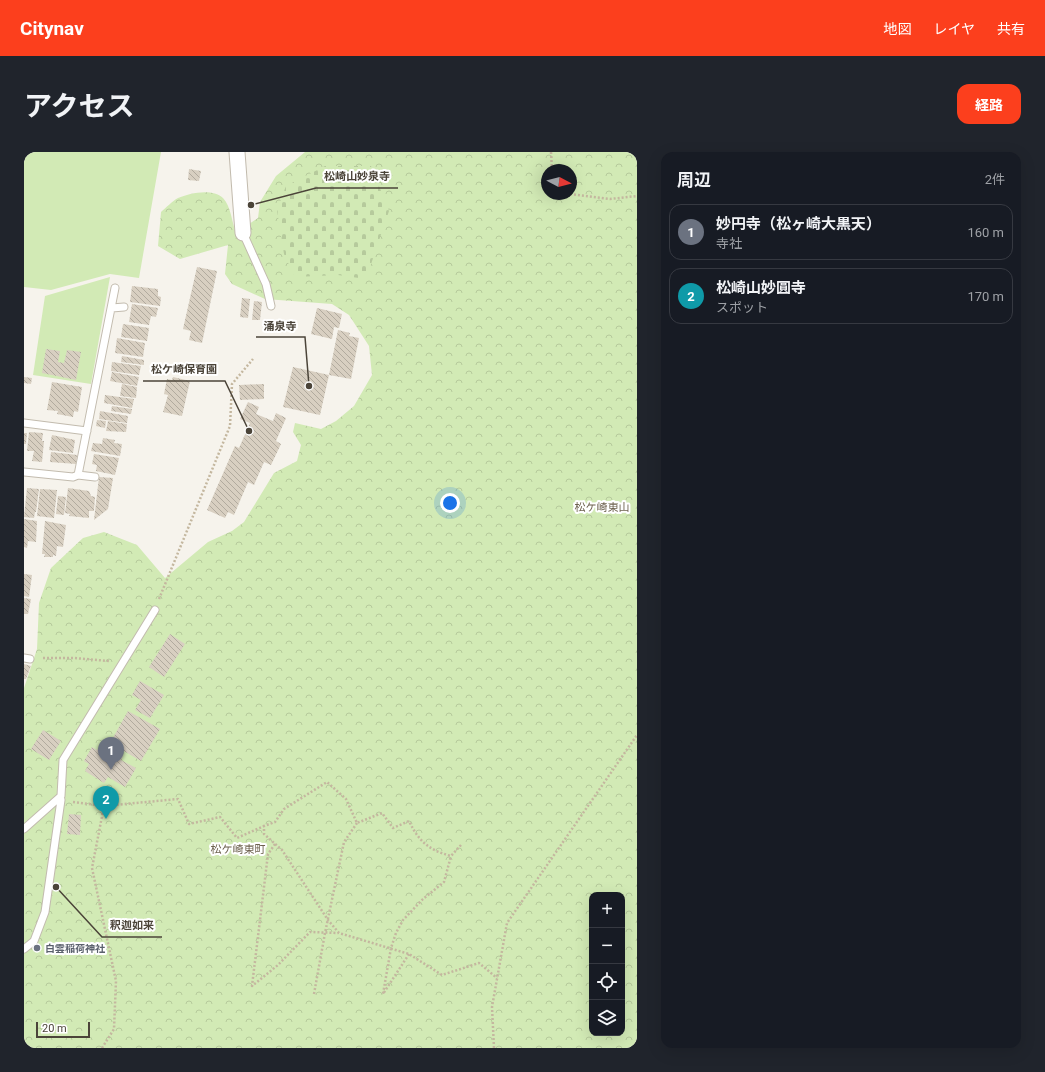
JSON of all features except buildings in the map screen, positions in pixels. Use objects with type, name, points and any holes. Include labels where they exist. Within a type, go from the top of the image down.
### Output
[{"type":"street","points":[[237,152],[243,233]]},
{"type":"lane","points":[[243,233],[266,284],[271,306]]},
{"type":"lane","points":[[78,475],[115,288]]},
{"type":"lane","points":[[112,308],[124,307]]},
{"type":"lane","points":[[24,424],[87,431]]},
{"type":"lane","points":[[24,472],[73,478],[78,475],[95,477]]},
{"type":"lane","points":[[24,829],[61,796],[63,760],[155,610]]},
{"type":"lane","points":[[24,949],[34,941],[45,912],[61,800]]},
{"type":"path","points":[[551,152],[552,164]]},
{"type":"path","points":[[577,195],[610,199],[637,196]]},
{"type":"path","points":[[155,610],[230,426],[232,384],[253,359]]},
{"type":"path","points":[[27,658],[74,658],[122,663]]},
{"type":"path","points":[[494,1048],[492,1007],[507,923],[637,735]]},
{"type":"path","points":[[61,800],[104,806],[178,799],[189,824],[220,817],[238,838],[275,822],[284,809],[327,782],[346,798],[357,822]]},
{"type":"path","points":[[102,1048],[114,1029],[116,981],[92,868],[104,806]]},
{"type":"path","points":[[314,994],[324,932],[328,920],[344,842],[357,822],[382,813],[393,828],[409,821],[416,837],[435,851],[451,856]]},
{"type":"path","points":[[264,826],[264,834],[275,844],[290,863],[328,920],[339,933]]},
{"type":"path","points":[[275,844],[268,854],[252,986],[283,960],[310,932],[339,933],[391,948],[409,954],[442,975],[479,963],[497,978]]},
{"type":"path","points":[[409,954],[383,994],[391,948],[403,920],[423,899],[444,882],[451,856],[461,845]]},
{"type":"green space","points":[[24,152],[161,152],[139,278],[110,274],[51,290],[24,287]]},
{"type":"green space","points":[[305,152],[637,152],[637,1048],[24,1048],[24,688],[37,649],[39,603],[51,568],[83,538],[104,532],[137,545],[165,578],[208,542],[232,531],[244,522],[274,473],[297,461],[301,445],[293,432],[295,423],[321,429],[336,421],[354,406],[372,375],[369,346],[349,315],[332,304],[265,299],[232,284],[225,274],[228,245],[180,259],[158,246],[161,212],[178,198],[189,194],[207,192],[223,198],[228,205],[236,233],[258,218],[260,202],[276,176]]},
{"type":"green space","points":[[325,166],[371,166],[389,211],[366,279],[338,275],[295,277],[284,254],[277,210],[286,186]]},
{"type":"green space","points":[[110,277],[91,384],[33,375],[45,296]]},
{"type":"place","name":"松崎山妙泉寺","points":[[251,205]]},
{"type":"place","name":"涌泉寺","points":[[309,386]]},
{"type":"place","name":"松ケ崎保育園","points":[[249,431]]},
{"type":"place","name":"妙円寺（松ヶ崎大黒天）","points":[[111,770]]},
{"type":"place","name":"松崎山妙圓寺","points":[[106,819]]},
{"type":"place","name":"釈迦如来","points":[[56,887]]},
{"type":"place","name":"白雲稲荷神社","points":[[37,948]]},
{"type":"district","name":"松ケ崎東山","points":[[602,507]]},
{"type":"district","name":"松ケ崎東町","points":[[238,849]]}]
